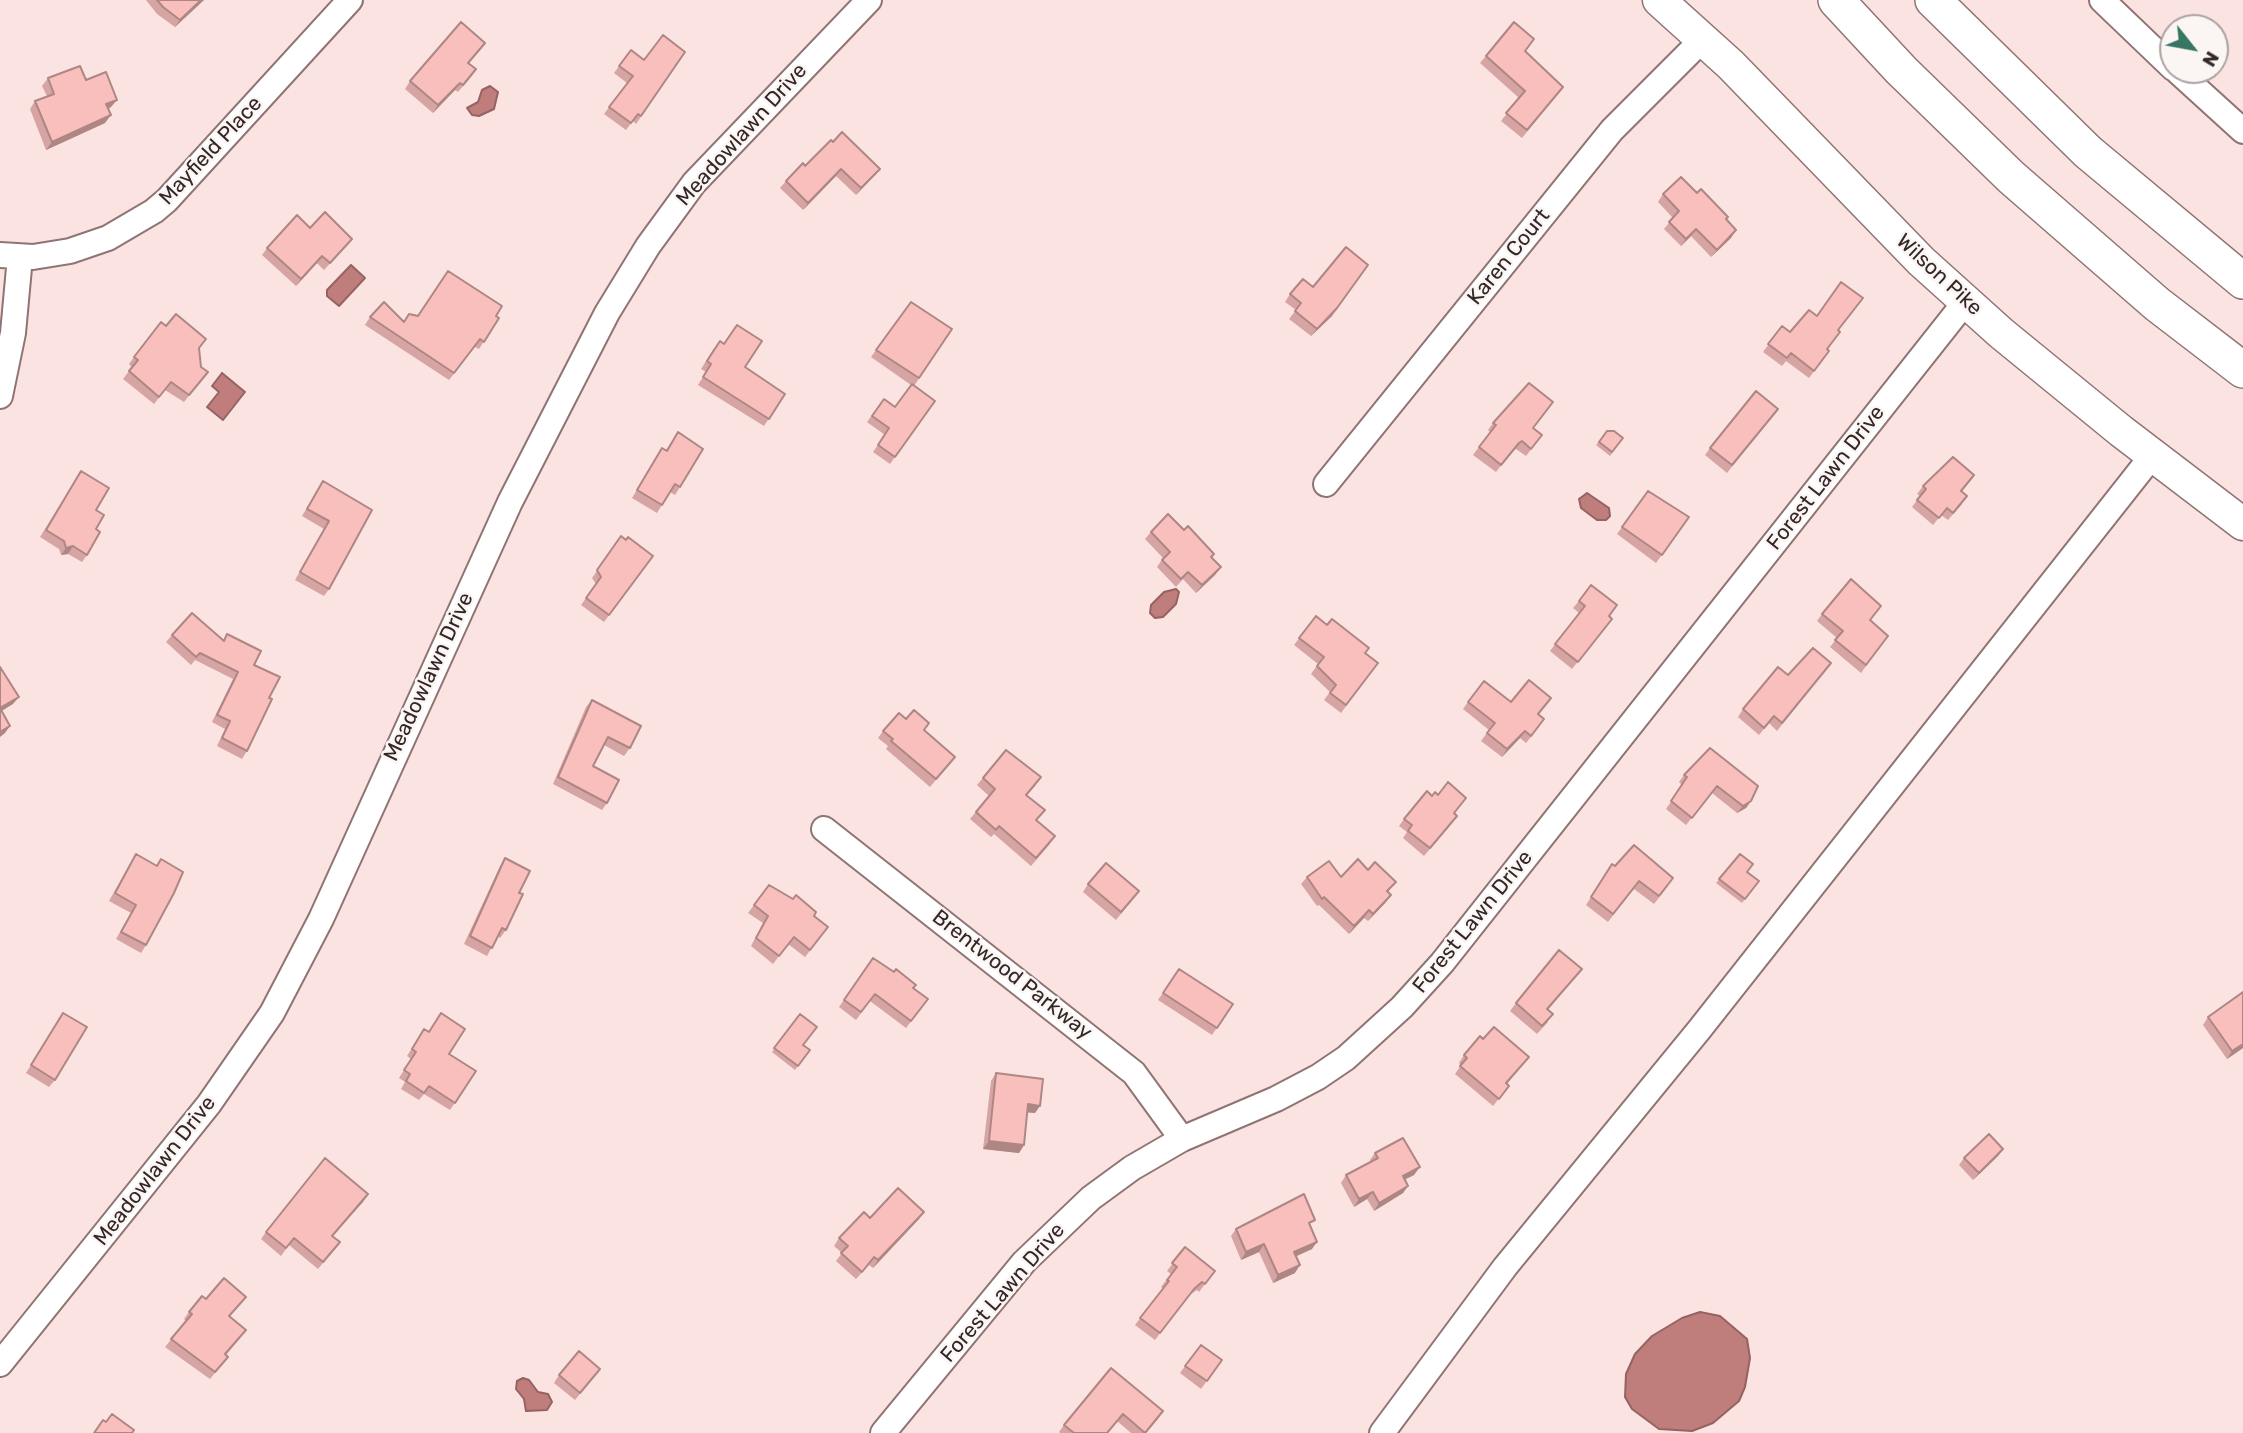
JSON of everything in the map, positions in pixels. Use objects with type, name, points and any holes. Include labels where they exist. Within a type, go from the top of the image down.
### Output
[{"type":"highway","points":[[1836,0],[1910,79],[2011,177],[2147,295],[2243,370]]},
{"type":"highway","points":[[1933,0],[2088,152],[2243,281]]},
{"type":"main road","name":"Wilson Pike","points":[[1659,0],[1703,39],[1913,252],[1966,301],[2152,456],[2243,524]]},
{"type":"street","name":"Mayfield Place","points":[[10,256],[50,255],[91,245],[125,230],[153,211],[167,200],[350,0]]},
{"type":"street","name":"Meadowlawn Drive","points":[[0,1364],[209,1104],[272,1013],[321,919],[390,761],[510,502],[607,313],[649,246],[694,183],[869,0]]},
{"type":"street","points":[[2102,0],[2159,55]]},
{"type":"street","name":"Karen Court","points":[[1326,484],[1612,130],[1703,39]]},
{"type":"street","points":[[2191,84],[2243,131]]},
{"type":"street","points":[[0,396],[13,333],[10,256]]},
{"type":"street","name":"Forest Lawn Drive","points":[[883,1433],[1047,1237],[1115,1180],[1182,1139],[1276,1099],[1334,1067],[1417,991],[1966,301]]},
{"type":"street","points":[[1382,1433],[1505,1267],[1699,1030],[2152,456]]},
{"type":"street","name":"Brentwood Parkway","points":[[824,829],[1134,1073],[1182,1139]]},
{"type":"shaded area","points":[[490,86],[498,92],[494,109],[479,116],[472,115],[467,108],[478,102],[482,90]]},
{"type":"shaded area","points":[[351,265],[365,278],[339,306],[327,296],[327,290]]},
{"type":"shaded area","points":[[222,373],[245,392],[223,420],[207,407],[219,392],[212,386]]},
{"type":"shaded area","points":[[1587,493],[1609,508],[1610,516],[1606,520],[1597,520],[1581,508],[1579,499]]},
{"type":"shaded area","points":[[1176,589],[1179,592],[1176,604],[1163,617],[1155,618],[1150,613],[1151,605],[1164,592]]},
{"type":"shaded area","points":[[1700,1312],[1720,1316],[1747,1339],[1750,1358],[1745,1387],[1739,1401],[1713,1423],[1692,1431],[1659,1429],[1632,1409],[1625,1397],[1626,1374],[1635,1354],[1652,1336],[1682,1318]]},
{"type":"shaded area","points":[[523,1378],[529,1380],[538,1392],[548,1394],[552,1402],[547,1410],[526,1411],[524,1399],[516,1389],[517,1381]]},
{"type":"building","points":[[157,0],[201,0],[180,20]]},
{"type":"building","points":[[461,22],[485,43],[468,63],[476,69],[463,85],[460,83],[438,105],[410,81]]},
{"type":"building","points":[[1514,22],[1534,39],[1525,51],[1563,87],[1527,130],[1506,113],[1525,91],[1486,56]]},
{"type":"building","points":[[663,35],[685,52],[641,116],[638,114],[631,123],[609,107],[633,76],[619,66],[631,50],[644,60]]},
{"type":"building","points":[[80,66],[86,80],[106,72],[117,100],[106,104],[111,115],[52,142],[35,101],[54,94],[48,78]]},
{"type":"building","points":[[842,132],[880,169],[861,188],[841,169],[808,203],[786,181],[803,163],[805,166]]},
{"type":"building","points":[[1681,177],[1697,193],[1701,189],[1728,217],[1726,219],[1736,230],[1717,250],[1696,229],[1686,239],[1669,222],[1679,211],[1663,194]]},
{"type":"building","points":[[325,212],[352,239],[330,263],[322,256],[301,279],[267,248],[297,215],[310,228]]},
{"type":"building","points":[[1346,247],[1368,265],[1337,308],[1317,329],[1295,311],[1301,303],[1290,294],[1303,279],[1313,287]]},
{"type":"building","points":[[448,271],[502,306],[496,316],[499,318],[484,342],[480,339],[454,373],[370,317],[384,302],[404,322],[409,314],[418,316]]},
{"type":"building","points":[[1841,282],[1863,298],[1838,330],[1840,332],[1827,349],[1829,351],[1814,371],[1791,353],[1787,358],[1768,344],[1782,326],[1790,332],[1809,310],[1817,316]]},
{"type":"building","points":[[911,302],[952,329],[919,378],[876,350]]},
{"type":"building","points":[[176,314],[206,339],[199,348],[201,367],[208,372],[189,395],[171,382],[159,397],[129,371],[138,360],[134,357],[161,322],[166,326]]},
{"type":"building","points":[[737,325],[762,341],[745,367],[785,394],[769,419],[703,377],[711,364],[707,361],[720,341],[724,344]]},
{"type":"building","points":[[1529,383],[1553,402],[1533,428],[1542,435],[1531,449],[1522,441],[1519,443],[1501,465],[1479,447],[1496,425],[1493,423]]},
{"type":"building","points":[[912,384],[935,401],[895,457],[878,445],[889,428],[872,416],[884,399],[895,407]]},
{"type":"building","points":[[1756,391],[1778,409],[1732,465],[1710,448]]},
{"type":"building","points":[[1607,431],[1614,431],[1623,438],[1612,452],[1599,442]]},
{"type":"building","points":[[678,432],[703,449],[680,487],[675,484],[662,505],[637,490],[662,448],[667,451]]},
{"type":"building","points":[[1953,457],[1974,475],[1961,491],[1967,496],[1953,513],[1947,508],[1939,518],[1917,500],[1926,489],[1923,486]]},
{"type":"building","points":[[81,471],[109,488],[96,510],[104,515],[96,529],[100,532],[87,555],[73,546],[66,548],[64,541],[46,530]]},
{"type":"building","points":[[323,481],[372,510],[329,589],[300,572],[329,521],[307,509]]},
{"type":"building","points":[[1648,491],[1689,517],[1662,555],[1622,527]]},
{"type":"building","points":[[1168,514],[1184,530],[1188,526],[1214,554],[1211,557],[1221,567],[1202,585],[1188,572],[1181,579],[1162,560],[1170,552],[1151,532]]},
{"type":"building","points":[[621,536],[626,540],[628,537],[653,556],[609,615],[586,598],[601,577],[597,570]]},
{"type":"building","points":[[1851,579],[1881,606],[1870,620],[1888,636],[1866,665],[1835,640],[1843,631],[1822,614]]},
{"type":"building","points":[[1591,585],[1617,605],[1609,616],[1612,619],[1578,662],[1555,644],[1585,606],[1579,601]]},
{"type":"building","points":[[192,613],[224,641],[227,634],[261,651],[254,665],[280,677],[247,751],[222,738],[230,721],[217,715],[238,672],[200,653],[196,657],[172,635]]},
{"type":"building","points":[[1316,616],[1327,625],[1332,619],[1369,648],[1365,653],[1378,663],[1346,705],[1330,693],[1336,685],[1317,666],[1324,657],[1299,638]]},
{"type":"building","points":[[1813,648],[1831,663],[1782,723],[1774,716],[1764,728],[1743,709],[1778,667],[1788,675]]},
{"type":"building","points":[[0,667],[19,697],[0,708]]},
{"type":"building","points":[[1529,680],[1551,698],[1538,714],[1544,719],[1531,736],[1525,731],[1507,749],[1487,733],[1495,723],[1468,702],[1484,681],[1511,702]]},
{"type":"building","points":[[592,700],[641,726],[630,748],[608,737],[593,766],[619,780],[607,803],[558,777]]},
{"type":"building","points":[[0,708],[10,726],[0,732]]},
{"type":"building","points":[[914,710],[929,723],[924,730],[955,757],[936,779],[883,731],[899,713],[906,719]]},
{"type":"building","points":[[1710,748],[1758,786],[1751,801],[1743,806],[1717,786],[1692,818],[1671,801],[1687,777],[1684,775]]},
{"type":"building","points":[[1006,750],[1041,777],[1026,795],[1045,810],[1036,820],[1055,836],[1036,858],[999,826],[996,830],[976,812],[995,789],[983,778]]},
{"type":"building","points":[[1448,782],[1466,798],[1454,813],[1457,816],[1430,848],[1408,831],[1412,825],[1404,819],[1427,791],[1432,796],[1435,792],[1438,795]]},
{"type":"building","points":[[1634,845],[1673,878],[1659,896],[1639,881],[1613,914],[1591,897],[1612,864],[1615,866]]},
{"type":"building","points":[[136,854],[157,866],[161,859],[183,872],[146,945],[121,932],[136,905],[115,893]]},
{"type":"building","points":[[1740,854],[1753,864],[1747,872],[1759,881],[1745,899],[1719,879]]},
{"type":"building","points":[[505,858],[530,871],[519,893],[523,894],[506,930],[502,928],[492,948],[470,936]]},
{"type":"building","points":[[1358,859],[1368,870],[1375,862],[1396,882],[1387,891],[1391,895],[1373,914],[1369,910],[1354,926],[1324,897],[1322,899],[1307,877],[1329,861],[1341,877]]},
{"type":"building","points":[[1106,863],[1139,891],[1121,912],[1088,884]]},
{"type":"building","points":[[769,885],[793,899],[796,895],[816,912],[814,916],[828,927],[810,950],[794,937],[779,956],[756,938],[768,916],[754,905]]},
{"type":"building","points":[[1559,950],[1582,969],[1547,1009],[1553,1014],[1542,1026],[1516,1003]]},
{"type":"building","points":[[873,958],[894,972],[896,969],[916,985],[913,988],[928,999],[911,1021],[875,994],[861,1012],[844,1000]]},
{"type":"building","points":[[1179,969],[1233,1004],[1217,1028],[1163,993]]},
{"type":"building","points":[[2243,992],[2243,1044],[2232,1051],[2208,1017]]},
{"type":"building","points":[[63,1013],[87,1027],[55,1080],[31,1065]]},
{"type":"building","points":[[441,1013],[465,1029],[449,1054],[476,1071],[455,1103],[429,1086],[424,1093],[406,1081],[410,1074],[404,1070],[416,1052],[412,1049],[424,1029],[429,1032]]},
{"type":"building","points":[[800,1014],[817,1027],[803,1045],[810,1050],[798,1066],[774,1048]]},
{"type":"building","points":[[1494,1027],[1529,1057],[1506,1083],[1509,1086],[1499,1099],[1460,1066],[1467,1058],[1464,1055],[1480,1036],[1483,1039]]},
{"type":"building","points":[[996,1073],[1043,1079],[1040,1106],[1028,1104],[1024,1145],[989,1141]]},
{"type":"building","points":[[1989,1134],[2003,1149],[1979,1173],[1964,1158]]},
{"type":"building","points":[[1403,1138],[1420,1167],[1403,1176],[1408,1186],[1379,1203],[1373,1192],[1359,1199],[1346,1175],[1378,1158],[1375,1153]]},
{"type":"building","points":[[325,1158],[368,1194],[332,1236],[340,1242],[323,1262],[294,1238],[286,1248],[266,1232]]},
{"type":"building","points":[[898,1188],[924,1212],[878,1260],[874,1257],[862,1272],[841,1253],[848,1246],[839,1238],[864,1212],[870,1218]]},
{"type":"building","points":[[1304,1194],[1315,1220],[1309,1223],[1317,1242],[1294,1252],[1300,1265],[1278,1275],[1264,1244],[1246,1252],[1236,1229]]},
{"type":"building","points":[[1185,1247],[1215,1271],[1205,1284],[1202,1282],[1194,1289],[1160,1333],[1140,1318],[1169,1281],[1167,1280],[1177,1267],[1172,1263]]},
{"type":"building","points":[[224,1278],[246,1297],[229,1316],[246,1330],[225,1354],[228,1357],[215,1372],[171,1339],[192,1314],[189,1312],[202,1296],[206,1299]]},
{"type":"building","points":[[1201,1345],[1222,1360],[1207,1381],[1185,1366]]},
{"type":"building","points":[[579,1351],[600,1369],[580,1393],[559,1375]]},
{"type":"building","points":[[1111,1368],[1163,1411],[1145,1433],[1123,1414],[1107,1433],[1074,1433],[1064,1425]]},
{"type":"building","points":[[112,1414],[134,1430],[132,1433],[94,1433],[103,1420],[106,1422]]}]
